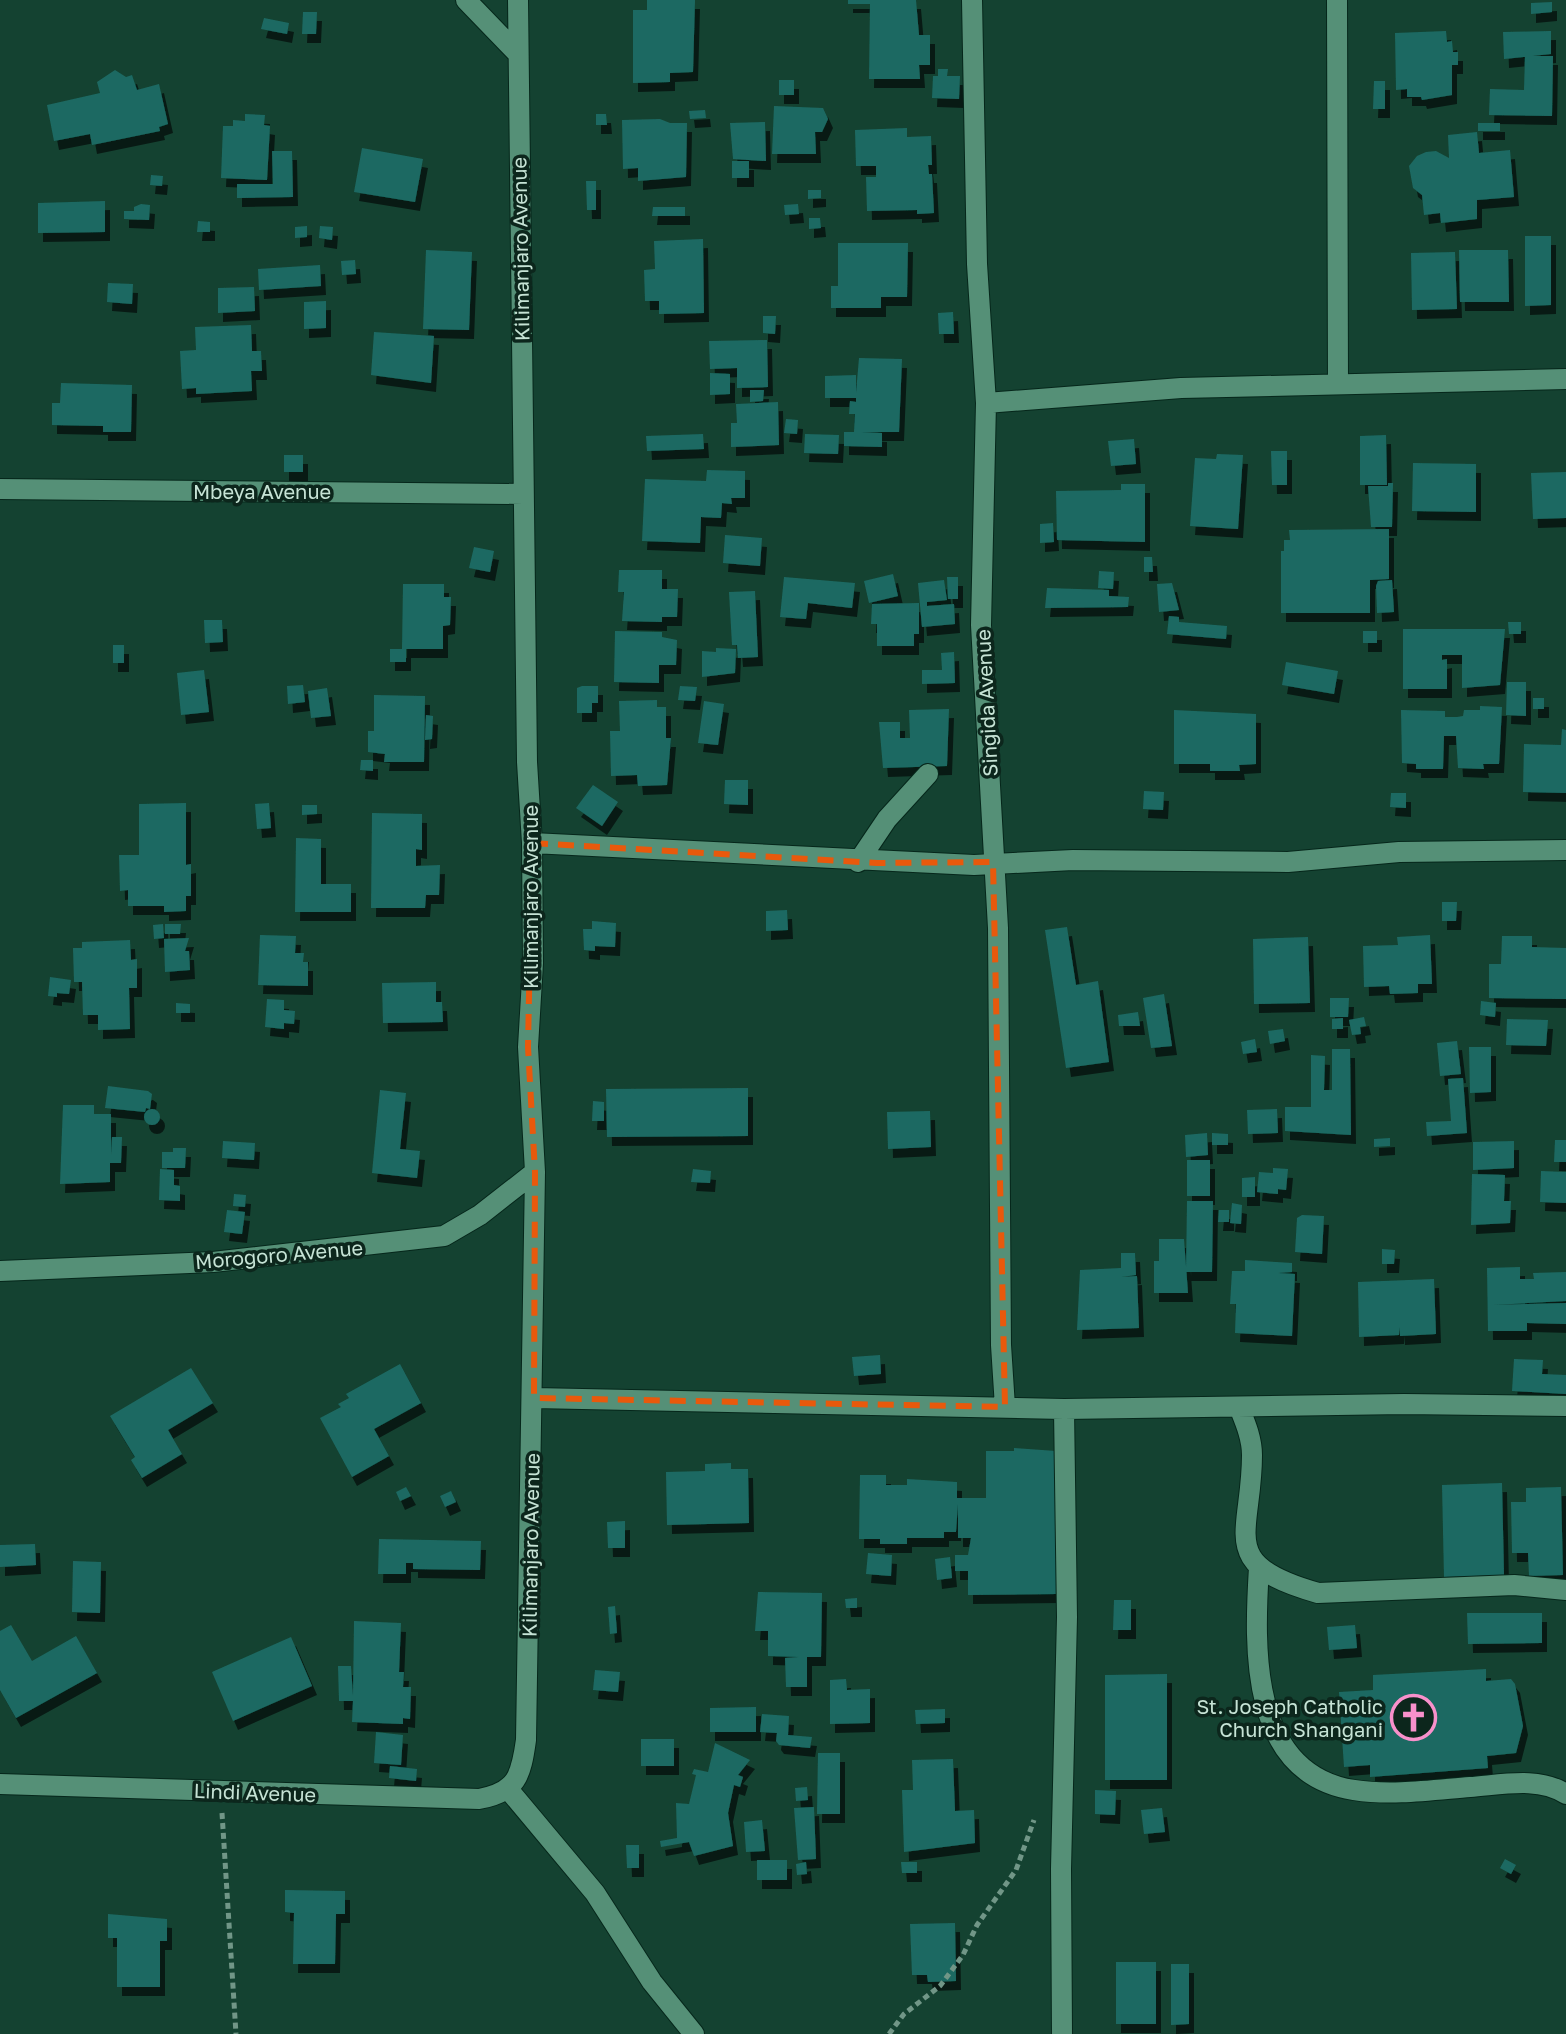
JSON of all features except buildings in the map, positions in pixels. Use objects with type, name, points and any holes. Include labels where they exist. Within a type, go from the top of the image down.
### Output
[{"type":"street","points":[[466,0],[518,54]]},
{"type":"street","name":"Kilimanjaro Avenue","points":[[508,1789],[522,1769],[526,1740],[534,1398],[535,1172],[528,1047],[533,963],[532,843],[527,762],[518,0]]},
{"type":"street","name":"Singida Avenue","points":[[972,0],[977,264],[986,403],[981,625],[998,928],[1001,1345],[1005,1407]]},
{"type":"street","points":[[1337,0],[1338,383]]},
{"type":"street","points":[[986,403],[1181,388],[1566,379]]},
{"type":"street","name":"Mbeya Avenue","points":[[0,489],[523,494]]},
{"type":"street","points":[[858,862],[887,819],[928,774]]},
{"type":"street","points":[[532,843],[858,862],[974,865],[993,862],[1288,862],[1399,852],[1566,850]]},
{"type":"street","name":"Morogoro Avenue","points":[[0,1271],[213,1262],[444,1236],[480,1215],[535,1172]]},
{"type":"street","points":[[534,1398],[655,1398],[817,1406],[1064,1409],[1566,1406]]},
{"type":"street","points":[[1239,1407],[1249,1431],[1252,1453],[1243,1521],[1244,1547],[1259,1567],[1288,1584],[1318,1593],[1514,1585],[1566,1590]]},
{"type":"street","points":[[1062,2034],[1061,1869],[1067,1617],[1064,1409]]},
{"type":"street","points":[[1259,1567],[1257,1600],[1262,1689],[1272,1730],[1284,1751],[1296,1763],[1351,1790],[1382,1792],[1507,1783],[1551,1786],[1566,1794]]},
{"type":"street","name":"Lindi Avenue","points":[[0,1784],[479,1799],[508,1789]]},
{"type":"street","points":[[508,1789],[595,1893],[652,1982],[694,2034]]},
{"type":"path","points":[[221,1792],[236,2034]]},
{"type":"path","points":[[889,2034],[904,2014],[940,1986],[963,1955],[977,1925],[1016,1870],[1035,1819]]},
{"type":"highlighted area","points":[[532,843],[877,863],[993,862],[1005,1407],[534,1398],[535,1172],[528,1047]]},
{"type":"place","name":"St. Joseph Catholic Church Shangani","points":[[1414,1717]]}]
